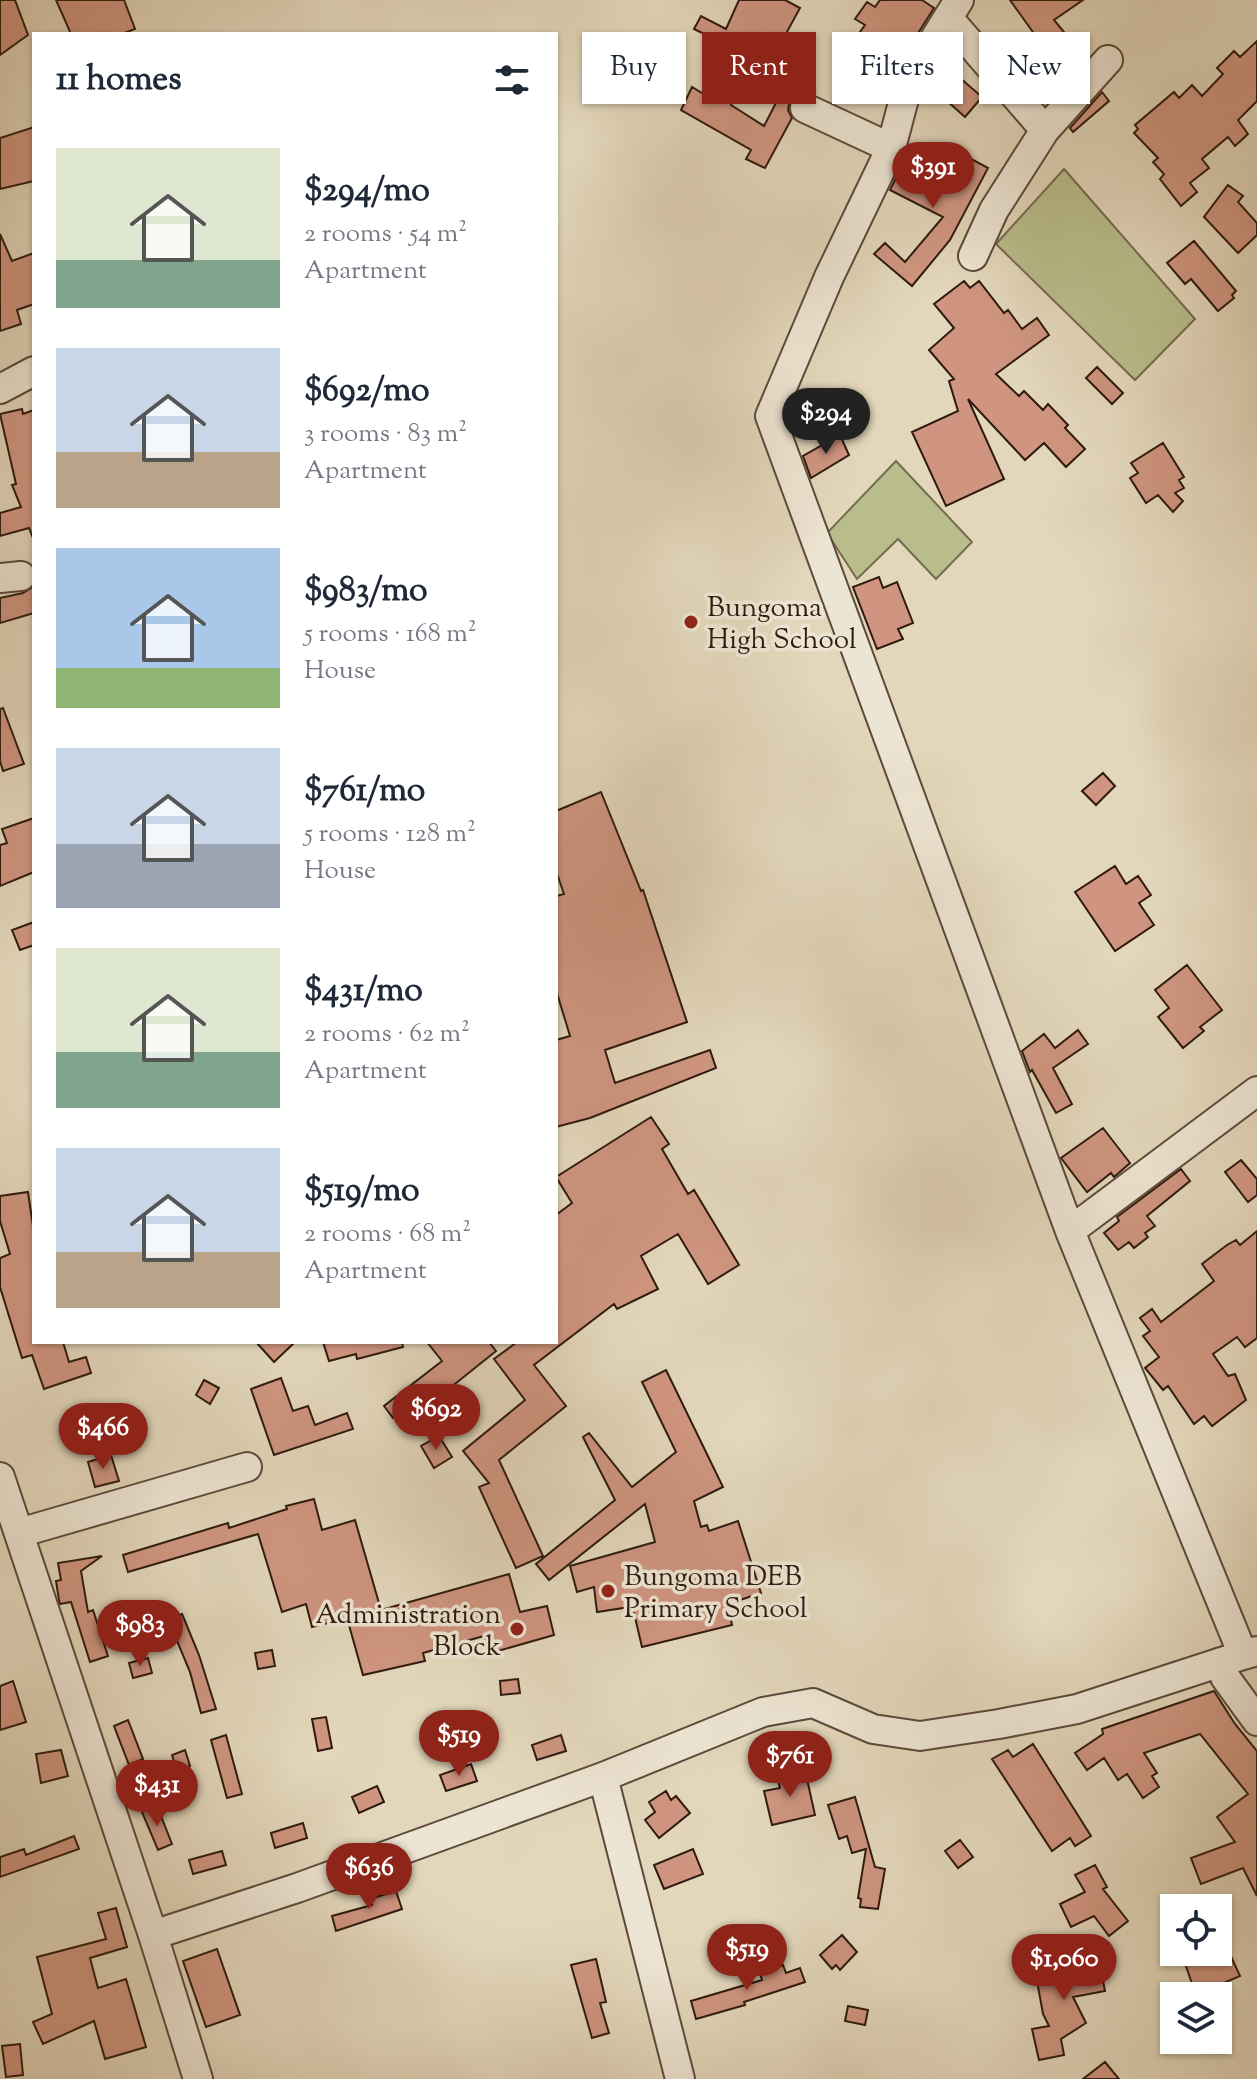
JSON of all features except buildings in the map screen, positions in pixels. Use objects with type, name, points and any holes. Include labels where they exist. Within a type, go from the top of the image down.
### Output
[{"type":"street","points":[[1045,130],[954,9],[909,80],[891,148],[829,277],[770,416],[1070,1231],[1240,1656]]},
{"type":"street","points":[[973,256],[994,210],[1045,130],[1108,60]]},
{"type":"street","points":[[805,108],[891,148]]},
{"type":"street","points":[[0,389],[32,372]]},
{"type":"street","points":[[1070,1231],[1257,1091]]},
{"type":"street","points":[[19,1533],[247,1467]]},
{"type":"street","points":[[0,1477],[198,2079]]},
{"type":"street","points":[[1240,1656],[1225,1677],[1257,1721]]},
{"type":"street","points":[[153,1935],[297,1888],[603,1777],[763,1712],[813,1703],[873,1729],[920,1736],[1077,1709],[1240,1656]]},
{"type":"street","points":[[603,1777],[680,2079]]},
{"type":"green space","points":[[1064,169],[1195,319],[1135,380],[996,244]]},
{"type":"green space","points":[[896,461],[972,542],[936,579],[898,539],[857,579],[827,533]]},
{"type":"place","name":"Bungoma High School","points":[[691,622]]},
{"type":"place","name":"Bungoma DEB Primary School","points":[[608,1591]]},
{"type":"place","name":"Administration Block","points":[[517,1629]]}]
